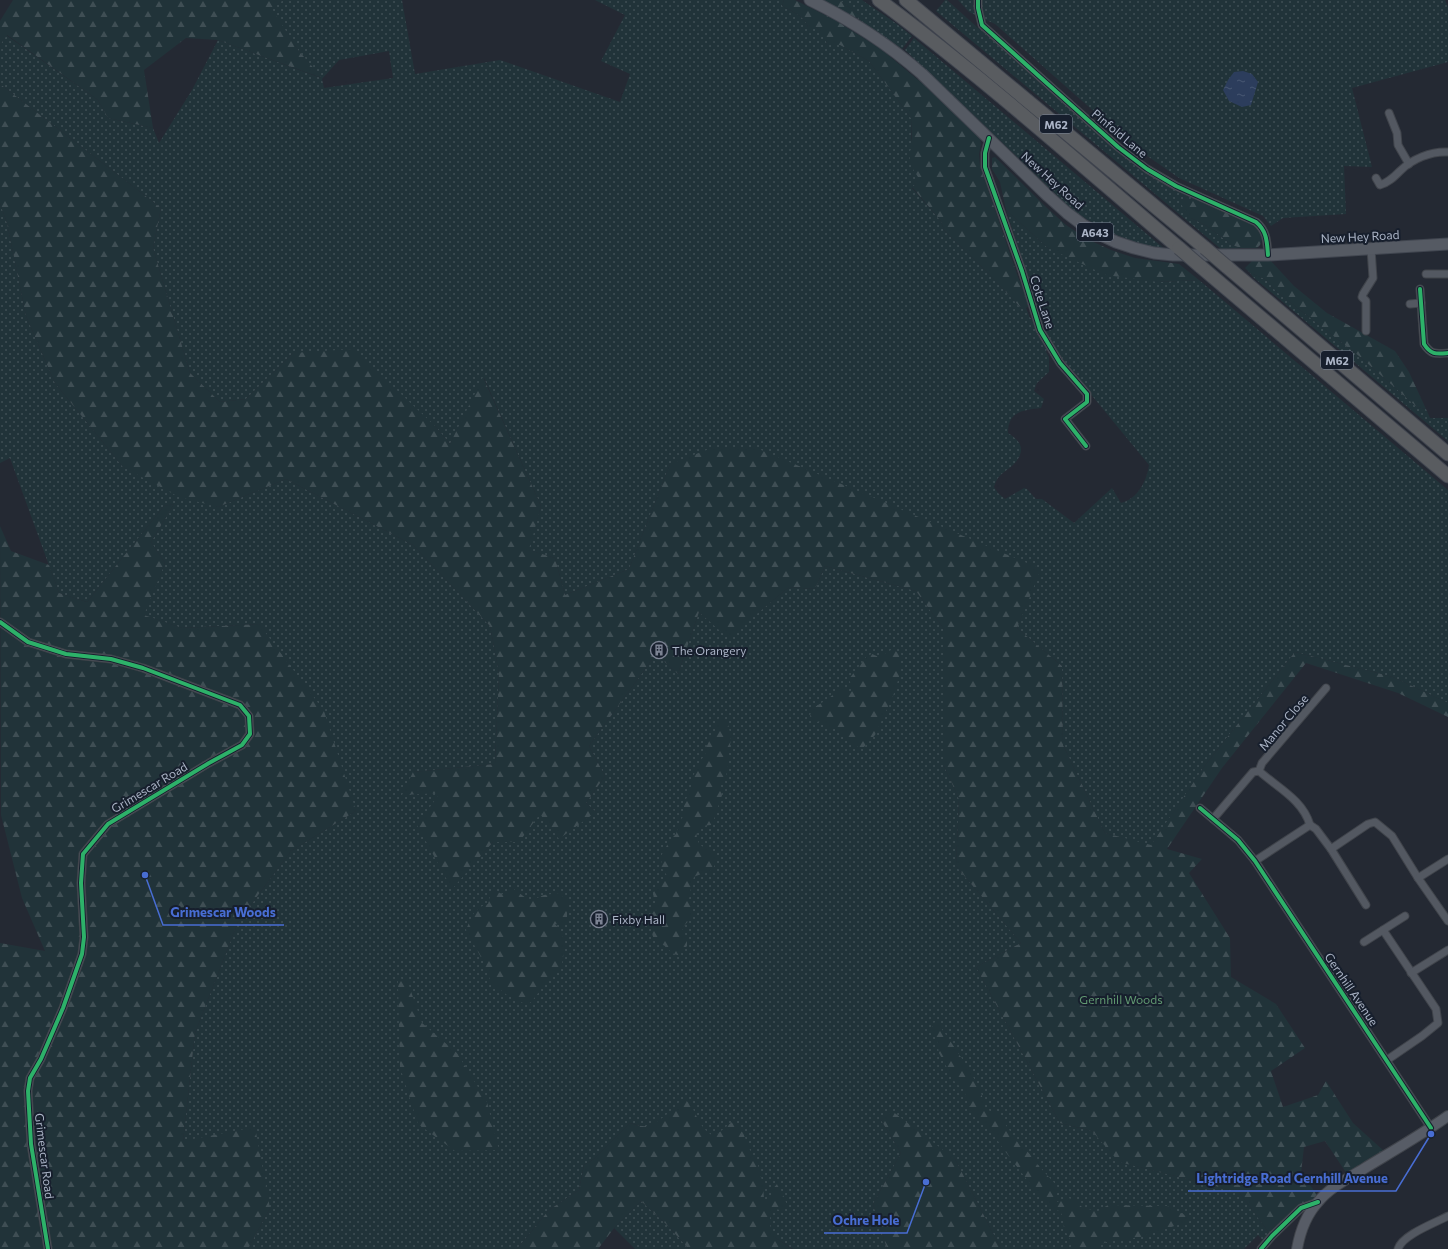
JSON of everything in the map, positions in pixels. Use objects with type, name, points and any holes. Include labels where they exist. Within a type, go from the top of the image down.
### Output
[{"type":"highway","name":"M62","points":[[879,0],[925,34],[1448,476]]},
{"type":"highway","name":"M62","points":[[906,0],[1205,248],[1448,454]]},
{"type":"main road","name":"New Hey Road","points":[[810,0],[856,24],[900,55],[922,74],[1067,212],[1083,224],[1116,242],[1154,253],[1173,256],[1268,255],[1448,244]]},
{"type":"street","name":"Pinfold Lane","points":[[978,0],[978,8],[982,26],[1118,147],[1148,169],[1176,186],[1256,222],[1264,231],[1267,241],[1268,255]]},
{"type":"street","points":[[1389,113],[1397,133],[1398,145],[1409,164]]},
{"type":"street","name":"Cote Lane","points":[[989,138],[985,153],[985,167],[1022,271],[1036,319],[1046,342],[1060,363],[1087,394],[1086,402],[1065,419],[1086,446]]},
{"type":"street","points":[[1376,178],[1380,185],[1385,184],[1409,164],[1421,157],[1441,152],[1448,152]]},
{"type":"street","points":[[1366,331],[1366,301],[1362,297],[1362,294],[1373,278],[1371,248]]},
{"type":"street","points":[[1426,274],[1448,274]]},
{"type":"street","points":[[1420,289],[1424,344],[1428,350],[1436,354],[1448,353]]},
{"type":"street","points":[[1410,304],[1421,303]]},
{"type":"street","name":"Grimescar Road","points":[[0,622],[28,642],[66,654],[111,659],[143,668],[240,705],[249,716],[250,734],[242,745],[209,763],[108,824],[83,854],[81,883],[84,936],[82,954],[64,1008],[41,1059],[30,1078],[28,1091],[31,1144],[48,1249]]},
{"type":"street","name":"Manor Close","points":[[1214,819],[1253,772],[1259,771],[1262,763],[1326,688]]},
{"type":"street","points":[[1259,771],[1297,802],[1307,815],[1310,825],[1316,829],[1331,849],[1366,905]]},
{"type":"street","name":"Gernhill Avenue","points":[[1200,808],[1238,840],[1255,861],[1431,1128]]},
{"type":"street","points":[[1331,849],[1368,824],[1375,822],[1392,836],[1418,878],[1448,921]]},
{"type":"street","points":[[1255,861],[1310,825]]},
{"type":"street","points":[[1418,878],[1448,859]]},
{"type":"street","points":[[1364,942],[1405,916]]},
{"type":"street","points":[[1383,930],[1436,1009],[1438,1023],[1387,1060]]},
{"type":"street","points":[[1411,973],[1448,950]]},
{"type":"street","points":[[1297,1249],[1302,1229],[1309,1215],[1318,1202],[1335,1187],[1448,1116]]},
{"type":"street","points":[[1261,1249],[1272,1236],[1301,1208],[1318,1202]]},
{"type":"street","points":[[1398,1249],[1400,1244],[1407,1237],[1448,1216]]},
{"type":"green space","points":[[13,0],[283,0],[272,9],[298,50],[322,78],[218,40],[186,38],[144,70],[153,128],[108,118],[98,100],[7,35],[0,45],[0,21]]},
{"type":"green space","points":[[283,0],[402,0],[415,74],[500,60],[620,102],[630,74],[601,61],[625,15],[595,0],[784,0],[782,6],[801,17],[808,27],[815,27],[825,33],[827,45],[840,45],[869,61],[911,118],[911,137],[919,177],[912,188],[941,221],[944,230],[1021,308],[1026,308],[1047,349],[1046,352],[1049,357],[1049,372],[1037,383],[1034,391],[1044,399],[1041,408],[1018,413],[1011,420],[1008,433],[1016,439],[1021,450],[1015,463],[997,479],[994,487],[998,493],[1005,499],[1024,488],[1027,489],[1036,499],[1042,499],[1074,523],[1112,488],[1121,503],[1127,501],[1141,488],[1149,465],[1061,358],[1046,332],[1040,318],[1006,210],[1048,248],[1158,282],[1199,280],[1448,490],[1448,703],[1393,677],[1295,652],[1206,764],[1151,846],[1105,833],[1063,745],[1062,666],[1017,628],[1040,569],[670,464],[629,569],[565,595],[555,558],[528,550],[541,506],[484,378],[450,444],[435,426],[293,353],[246,399],[220,402],[190,373],[153,248],[161,208],[0,84],[0,45],[6,35],[98,100],[108,118],[153,128],[159,143],[192,90],[218,40],[321,78],[298,50],[271,9]],"holes":[[[389,51],[393,78],[324,88],[322,79],[339,60]]]},
{"type":"green space","points":[[784,0],[795,0],[835,20],[881,49],[923,84],[980,139],[980,166],[1029,306],[1026,308],[1021,308],[944,230],[941,221],[912,187],[915,185],[918,177],[911,166],[909,153],[912,147],[911,118],[869,61],[840,45],[827,45],[824,33],[815,27],[808,27],[801,17],[782,6]]},
{"type":"green space","points":[[822,0],[839,0],[860,15],[860,17],[856,18]]},
{"type":"green space","points":[[839,0],[862,0],[912,36],[902,49],[857,18],[860,17],[860,15]]},
{"type":"green space","points":[[945,0],[947,0],[978,28],[982,29],[1010,56],[1138,166],[1161,182],[1195,198],[1191,218],[1207,226],[1232,245],[1241,248],[1221,249],[936,11]]},
{"type":"green space","points":[[958,0],[1445,0],[1448,7],[1448,62],[1352,88],[1372,167],[1344,166],[1346,214],[1283,218],[1271,226],[1263,216],[1179,178],[1133,146],[995,24],[969,12]]},
{"type":"green space","points":[[914,38],[1167,251],[1138,243],[1101,228],[1077,213],[1065,203],[905,50]]},
{"type":"green space","name":"Gernhill Woods","points":[[0,84],[161,208],[153,248],[190,373],[220,402],[246,399],[293,353],[353,349],[435,426],[450,444],[483,377],[541,506],[529,550],[555,558],[565,595],[629,569],[670,464],[709,449],[759,449],[1041,569],[1017,628],[1062,666],[1063,745],[1105,833],[1151,845],[1206,764],[1295,652],[1393,677],[1448,703],[1448,717],[1398,693],[1306,663],[1222,768],[1167,849],[1202,859],[1189,873],[1230,938],[1231,977],[1276,1004],[1305,1048],[1271,1071],[1283,1107],[1318,1095],[1326,1081],[1353,1123],[1384,1151],[1347,1174],[1325,1141],[1304,1147],[1301,1173],[1318,1196],[1307,1211],[1303,1209],[1273,1238],[1239,1192],[1119,1162],[1092,1131],[1060,1123],[976,967],[1021,943],[956,866],[959,799],[944,766],[944,629],[916,591],[825,566],[815,589],[789,587],[728,638],[699,612],[678,674],[656,654],[589,746],[605,776],[586,803],[596,812],[559,839],[540,814],[519,842],[493,842],[452,889],[417,825],[440,793],[402,795],[413,772],[495,764],[499,673],[490,626],[413,545],[286,479],[218,507],[179,497],[123,467],[55,383],[26,316],[7,223],[0,203]]},
{"type":"green space","points":[[995,157],[1066,225],[1087,239],[1111,250],[1135,258],[1179,264],[1199,280],[1158,282],[1106,275],[1048,248],[1006,210],[1000,182],[992,169],[992,158]]},
{"type":"green space","points":[[1195,198],[1257,227],[1262,236],[1260,245],[1257,248],[1241,248],[1232,245],[1207,226],[1191,218],[1181,203]]},
{"type":"green space","points":[[0,203],[7,223],[26,316],[55,383],[123,467],[218,507],[286,479],[413,545],[490,626],[499,673],[495,764],[413,772],[440,792],[452,888],[493,842],[519,841],[540,813],[596,812],[586,803],[605,776],[589,746],[656,654],[678,674],[699,612],[728,637],[789,587],[815,589],[825,566],[916,591],[944,629],[944,766],[959,799],[956,866],[1021,943],[976,967],[1060,1123],[1092,1131],[1120,1162],[1239,1192],[1273,1238],[1267,1245],[1258,1235],[1244,1249],[1001,1249],[955,1159],[881,1120],[901,1153],[873,1204],[887,1249],[793,1249],[729,1208],[671,1135],[630,1123],[594,1159],[584,1165],[579,1190],[549,1210],[517,1249],[248,1249],[270,1208],[183,1141],[195,1033],[238,922],[291,851],[356,811],[259,624],[182,628],[143,615],[165,563],[151,542],[174,504],[164,506],[87,602],[59,593],[10,458],[0,463]]},
{"type":"green space","points":[[1269,259],[1294,286],[1327,313],[1395,351],[1409,372],[1426,409],[1417,407],[1359,356],[1277,292],[1265,279],[1250,273],[1245,268],[1253,260]]},
{"type":"green space","points":[[1250,273],[1265,279],[1277,292],[1359,356],[1417,407],[1426,409],[1430,418],[1448,418],[1448,441],[1253,277]]},
{"type":"green space","points":[[174,504],[151,542],[165,563],[144,615],[182,628],[259,624],[324,711],[356,811],[291,851],[238,922],[195,1033],[183,1141],[255,1127],[270,1208],[248,1249],[0,1249],[0,943],[45,951],[22,898],[1,815],[0,526],[11,551],[49,565],[59,593],[87,602],[164,506]]},
{"type":"green space","points":[[891,650],[895,650],[899,654],[899,677],[893,696],[875,735],[863,748],[855,746],[844,738],[836,728],[824,725],[822,721],[816,722],[811,719],[810,715],[813,708],[828,699],[841,688],[845,688],[848,692],[853,691],[849,679],[867,656],[872,654],[879,657]]},
{"type":"green space","points":[[720,717],[727,720],[731,737],[726,778],[719,786],[722,795],[713,822],[711,825],[700,826],[696,831],[700,845],[708,848],[717,859],[711,871],[694,877],[689,899],[693,910],[693,916],[682,928],[687,939],[687,946],[678,955],[672,953],[654,938],[650,912],[657,904],[654,900],[653,892],[668,877],[661,867],[662,854],[670,840],[676,834],[680,821],[684,815],[684,803],[693,786],[692,781],[695,771],[705,755],[706,748],[711,737],[717,731],[716,722]]},
{"type":"green space","points":[[511,887],[530,901],[544,895],[559,893],[567,901],[567,924],[555,924],[561,931],[565,944],[562,964],[532,1001],[527,1005],[507,995],[491,982],[483,961],[466,930],[476,911],[488,904],[492,889],[504,895]]},
{"type":"green space","points":[[398,978],[407,980],[422,1023],[457,1053],[487,1102],[499,1150],[455,1151],[418,1124],[400,1067]]},
{"type":"green space","points":[[937,1022],[973,1077],[983,1099],[983,1106],[998,1114],[1019,1144],[1030,1154],[1057,1186],[1058,1192],[1055,1196],[1057,1202],[1066,1198],[1073,1199],[1083,1208],[1098,1211],[1108,1205],[1167,1206],[1191,1218],[1190,1221],[1140,1237],[1106,1242],[1093,1249],[1075,1248],[1064,1229],[1063,1217],[1060,1211],[1054,1210],[1042,1199],[1004,1150],[990,1129],[979,1119],[968,1104],[964,1090],[955,1082],[939,1053],[937,1041],[932,1032],[932,1023]]},
{"type":"green space","points":[[681,1100],[690,1102],[702,1125],[713,1136],[732,1122],[743,1133],[758,1165],[763,1185],[764,1199],[766,1202],[771,1198],[771,1191],[778,1183],[788,1207],[780,1210],[775,1209],[772,1212],[770,1218],[771,1229],[773,1236],[792,1249],[689,1249],[666,1224],[641,1201],[615,1227],[598,1249],[517,1249],[549,1210],[579,1190],[584,1165],[594,1159],[630,1123],[642,1126],[652,1124],[669,1113]]},
{"type":"green space","points":[[892,1111],[955,1159],[1001,1249],[887,1249],[873,1204],[901,1153],[881,1120]]},
{"type":"green space","points":[[641,1201],[666,1224],[689,1249],[635,1249],[614,1228]]},
{"type":"water","points":[[1243,71],[1252,74],[1258,82],[1251,105],[1242,107],[1229,101],[1223,90],[1234,72]]},
{"type":"cycle path","points":[[978,0],[978,8],[982,25],[1118,147],[1147,169],[1176,186],[1256,222],[1260,225],[1267,241],[1268,255]]},
{"type":"cycle path","points":[[989,138],[985,153],[985,167],[1022,271],[1040,330],[1060,363],[1087,394],[1087,402],[1065,419],[1086,446]]},
{"type":"cycle path","points":[[1420,289],[1424,344],[1434,353],[1448,353]]},
{"type":"cycle path","points":[[0,622],[28,642],[66,654],[111,659],[143,668],[240,705],[249,716],[250,734],[242,745],[209,763],[108,824],[83,854],[81,883],[84,937],[82,954],[63,1008],[41,1059],[30,1078],[28,1091],[31,1144],[48,1249]]},
{"type":"cycle path","points":[[1200,808],[1238,840],[1255,861],[1431,1128]]},
{"type":"cycle path","points":[[1261,1249],[1272,1236],[1301,1208],[1318,1202]]},
{"type":"place","name":"The Orangery","points":[[659,650]]},
{"type":"place","name":"Grimescar Woods","points":[[145,875]]},
{"type":"place","name":"Fixby Hall","points":[[599,919]]},
{"type":"place","name":"Lightridge Road Gernhill Avenue","points":[[1431,1134]]},
{"type":"place","name":"Ochre Hole","points":[[926,1182]]}]
